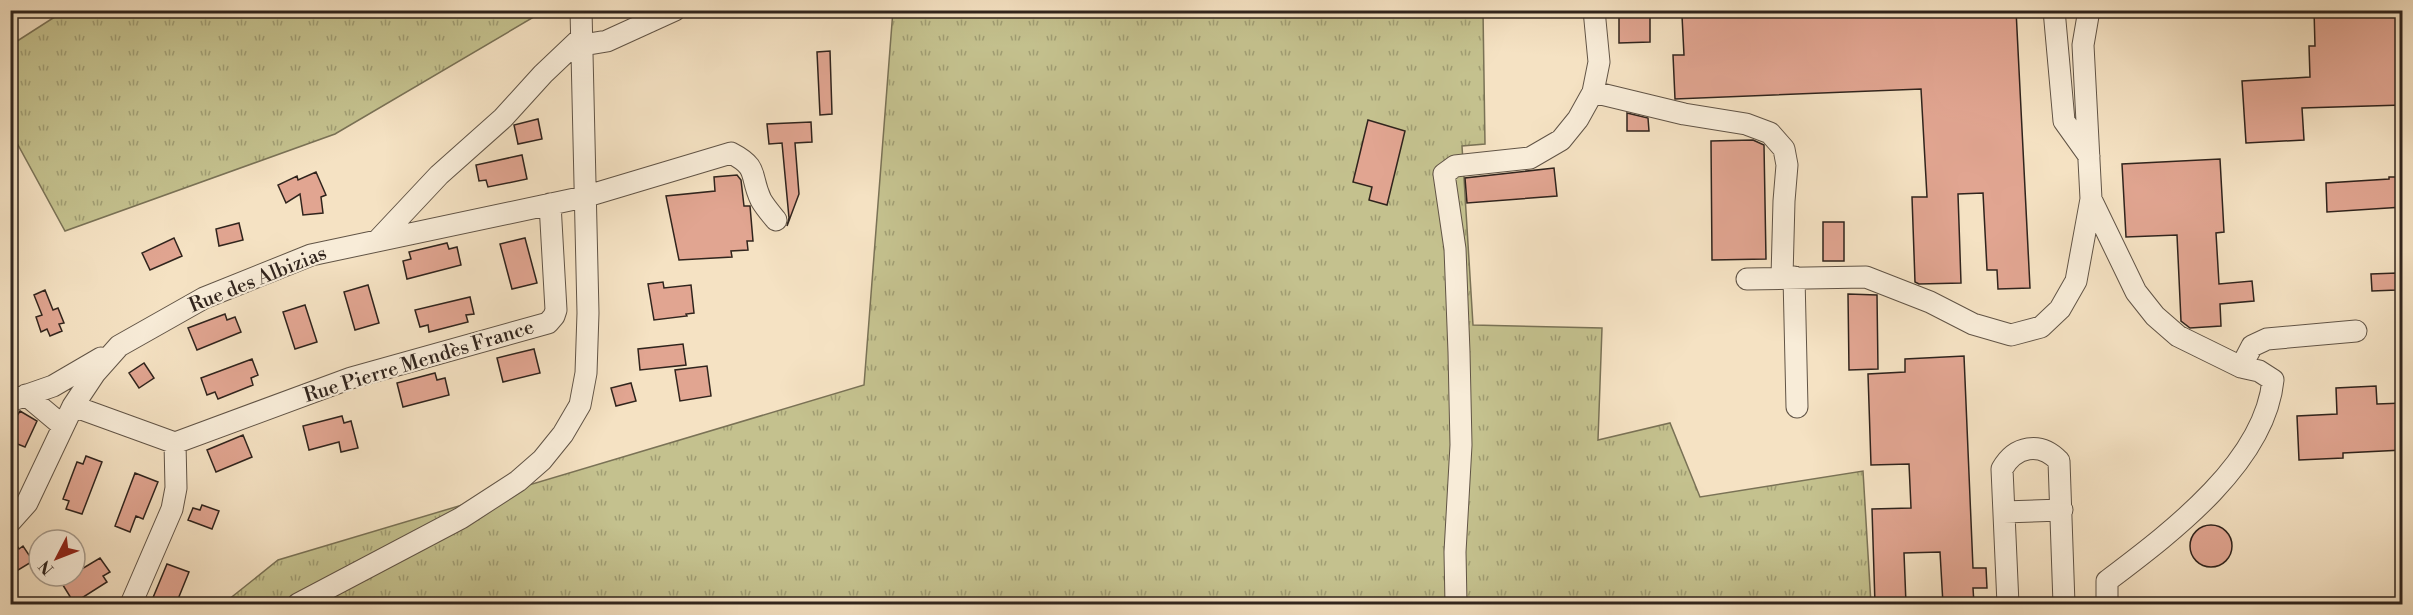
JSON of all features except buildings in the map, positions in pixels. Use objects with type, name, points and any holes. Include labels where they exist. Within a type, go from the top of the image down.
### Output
[{"type":"street","points":[[298,604],[460,518],[518,481],[542,460],[563,434],[580,405],[586,373],[588,312],[581,10]]},
{"type":"street","points":[[378,240],[439,175],[503,118],[543,74],[583,41],[607,41],[675,10]]},
{"type":"street","points":[[1456,604],[1455,552],[1461,445],[1459,351],[1455,249],[1444,174],[1455,166],[1530,158],[1561,140],[1578,118],[1593,92],[1599,62],[1594,10]]},
{"type":"street","points":[[2054,10],[2064,121],[2089,156]]},
{"type":"street","points":[[1747,279],[1866,277],[1930,302],[1973,324],[2011,335],[2041,327],[2060,309],[2076,282],[2091,199],[2083,45],[2089,10]]},
{"type":"street","points":[[1593,92],[1684,114],[1746,124],[1770,133],[1784,149],[1787,165],[1784,201],[1797,407]]},
{"type":"street","name":"Rue des Albizias","points":[[10,522],[27,503],[73,406],[95,374],[119,346],[214,294],[311,255],[584,197],[731,153],[747,162],[755,178],[761,199],[776,220]]},
{"type":"street","points":[[2091,199],[2136,292],[2155,316],[2178,336],[2241,367],[2259,371],[2273,380],[2271,397],[2253,439],[2225,476],[2169,533],[2107,581],[2107,604]]},
{"type":"street","name":"Rue Pierre Mendès France","points":[[175,443],[351,378],[548,323],[555,316],[556,310],[550,204]]},
{"type":"street","points":[[2241,367],[2252,346],[2267,339],[2356,331]]},
{"type":"street","points":[[18,398],[53,386],[119,346]]},
{"type":"street","points":[[18,398],[63,426]]},
{"type":"street","points":[[73,406],[175,443],[176,488],[172,509],[129,604]]},
{"type":"street","points":[[2008,604],[2002,469],[2009,457],[2021,449],[2039,449],[2053,455],[2059,461],[2064,604]]},
{"type":"street","points":[[2004,512],[2062,510]]},
{"type":"green space","points":[[893,10],[1483,11],[1485,144],[1462,146],[1473,325],[1602,328],[1598,440],[1670,423],[1700,497],[1863,471],[1871,604],[223,604],[278,560],[864,385]]},
{"type":"green space","points":[[64,11],[544,11],[335,134],[65,231],[11,132],[11,45]]}]
